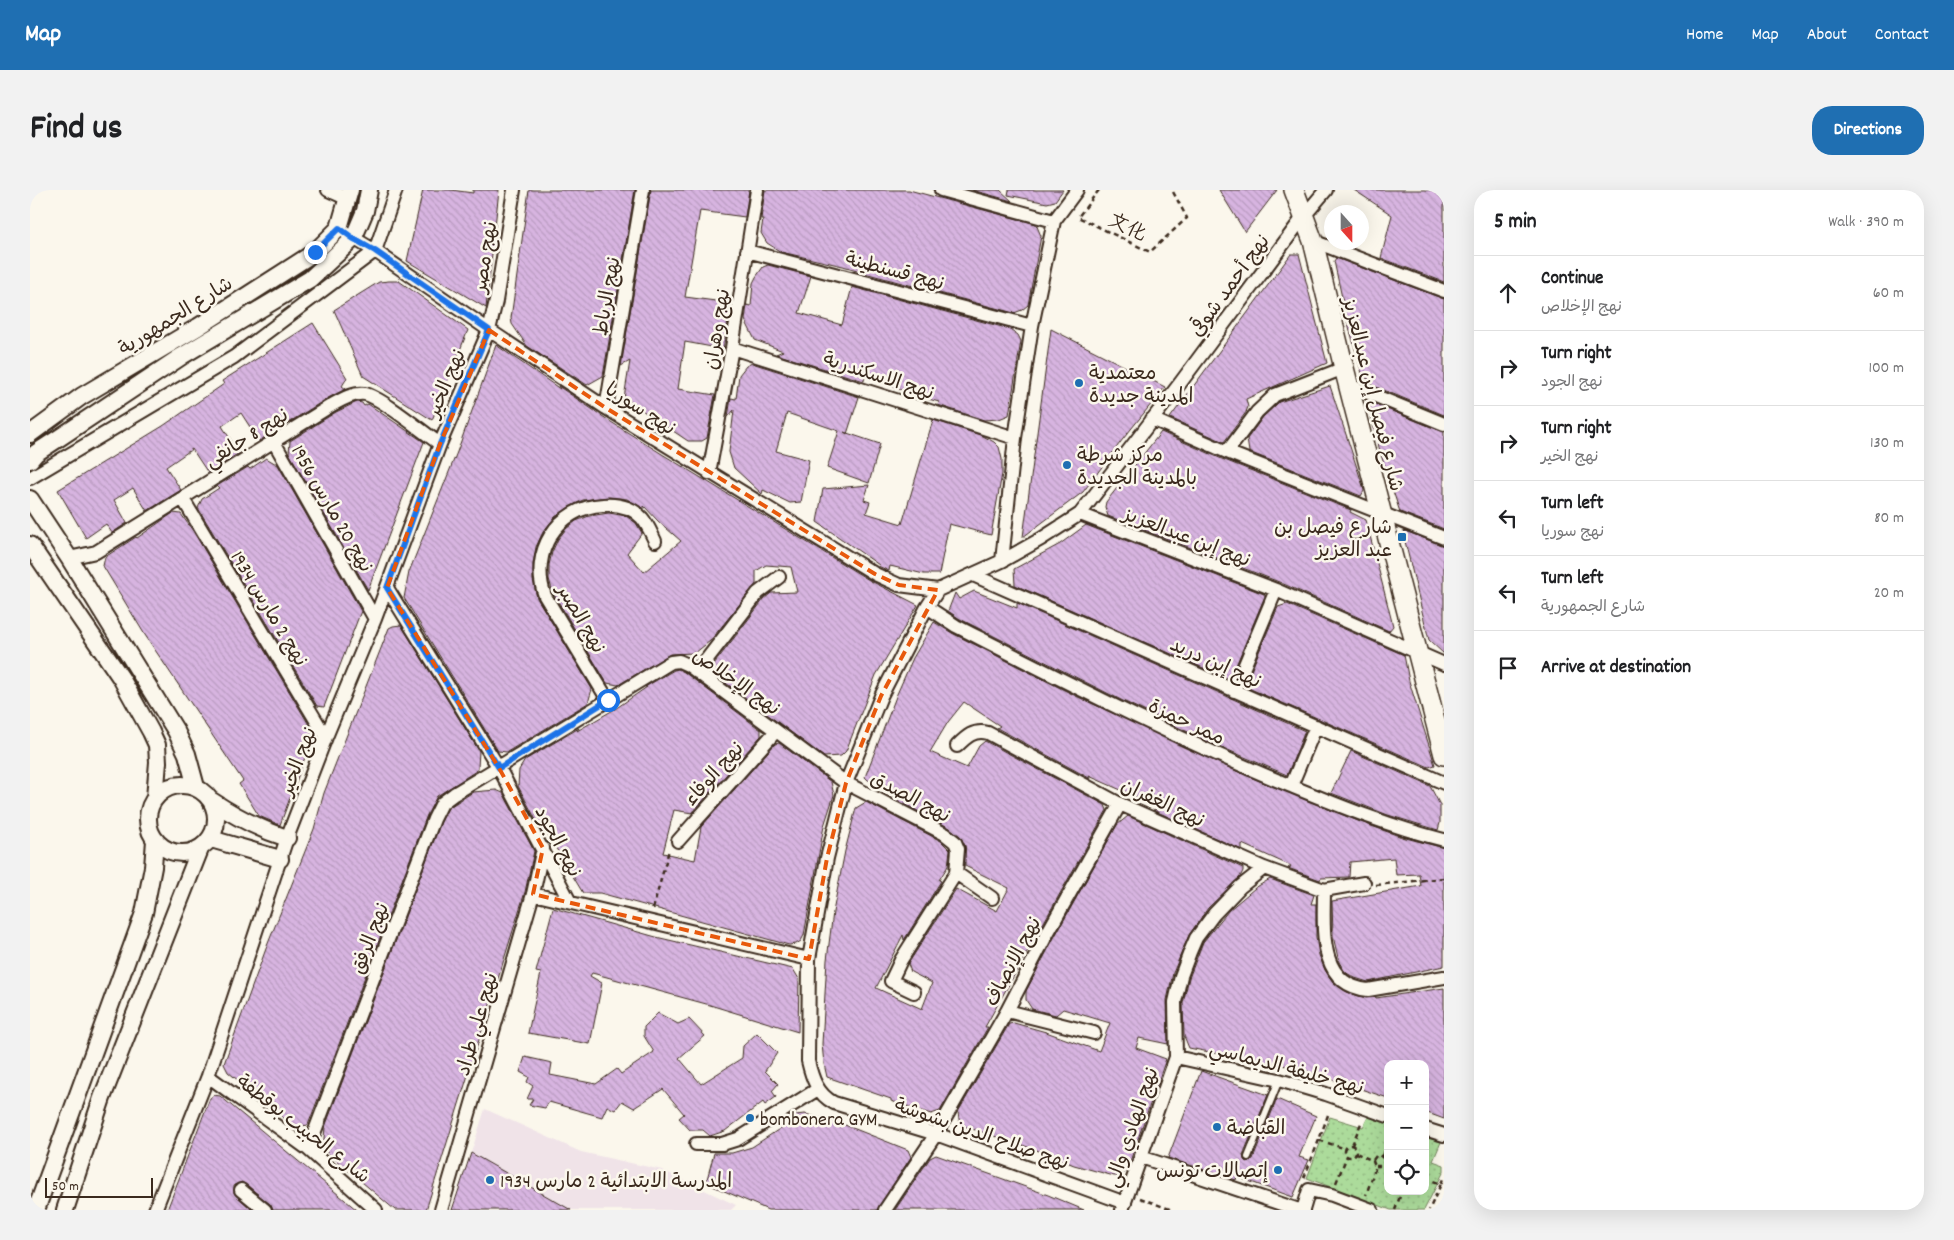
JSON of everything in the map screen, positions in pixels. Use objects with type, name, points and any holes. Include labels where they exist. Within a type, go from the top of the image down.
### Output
[{"type":"main road","name":"شارع فيصل إبن عبدالعزيز","points":[[1294,190],[1313,241],[1346,377],[1444,755]]},
{"type":"street","points":[[328,190],[349,195],[339,228]]},
{"type":"street","points":[[30,460],[58,438],[182,356],[310,279],[354,239],[365,211],[369,190]]},
{"type":"street","points":[[30,478],[234,357],[375,251],[396,190]]},
{"type":"street","name":"نهج مصر","points":[[489,330],[496,301],[514,190]]},
{"type":"street","name":"نهج الرباط","points":[[606,408],[643,190]]},
{"type":"street","name":"نهج وهران","points":[[709,473],[732,348],[757,190]]},
{"type":"street","points":[[941,190],[1054,220]]},
{"type":"street","points":[[1002,561],[1015,438],[1032,326],[1054,220],[1077,190]]},
{"type":"street","name":"نهج أحمد شوقي","points":[[938,590],[1002,561],[1080,514],[1304,216],[1326,190]]},
{"type":"street","name":"نهج سوريا","points":[[339,228],[606,408],[875,574],[899,585],[938,590]]},
{"type":"street","name":"شارع الجمهورية","points":[[30,434],[82,396],[198,328],[315,252],[339,228]]},
{"type":"street","points":[[1313,241],[1444,292]]},
{"type":"street","name":"نهج قسنطينة","points":[[748,251],[1032,326]]},
{"type":"street","name":"نهج الخير","points":[[155,1210],[208,1076],[287,838],[326,737],[376,619],[440,444],[489,330]]},
{"type":"street","name":"نهج الاسكندرية","points":[[732,348],[1015,438]]},
{"type":"street","points":[[1227,452],[1257,412],[1275,395],[1346,377],[1444,424]]},
{"type":"street","name":"نهج 8 جانفي","points":[[69,558],[96,552],[332,405],[356,394],[364,394],[378,399],[440,444]]},
{"type":"street","points":[[1152,419],[1227,452],[1444,538]]},
{"type":"street","name":"نهج 20 مارس 1956","points":[[274,442],[376,619]]},
{"type":"street","points":[[30,499],[69,558],[176,731],[188,754],[196,788]]},
{"type":"street","name":"نهج 2 مارس 1934","points":[[183,499],[326,737]]},
{"type":"street","name":"نهج الصبر","points":[[608,700],[545,596],[541,584],[540,566],[542,556],[556,528],[571,514],[588,506],[609,505],[629,509],[648,525],[655,541]]},
{"type":"street","name":"نهج إبن عبدالعزيز","points":[[1080,514],[1276,590],[1444,664]]},
{"type":"street","points":[[30,545],[121,678],[139,708],[157,745],[158,762],[155,798]]},
{"type":"street","name":"نهج إبن دريد","points":[[973,574],[1234,691],[1444,782]]},
{"type":"street","points":[[698,672],[758,593],[780,577]]},
{"type":"street","name":"نهج الجود","points":[[387,588],[499,768],[570,902],[809,959]]},
{"type":"street","points":[[696,1144],[722,1144],[738,1140],[818,1089],[808,1061],[809,959],[827,858],[846,783],[881,696],[926,607],[938,590]]},
{"type":"street","points":[[1234,691],[1276,590]]},
{"type":"street","name":"ممر حمزة","points":[[926,607],[956,626],[1141,720],[1232,762],[1396,826],[1444,840]]},
{"type":"street","name":"نهج الإخلاص","points":[[499,768],[671,662],[683,662],[846,783]]},
{"type":"street","points":[[1291,786],[1316,726]]},
{"type":"street","name":"نهج الوفاء","points":[[678,841],[776,731]]},
{"type":"street","name":"نهج الغفران","points":[[957,746],[972,733],[981,731],[988,733],[1120,804],[1264,868],[1324,890]]},
{"type":"street","name":"نهج الرفق","points":[[308,1150],[439,809],[446,799],[499,768]]},
{"type":"street","name":"نهج الصدق","points":[[846,783],[952,839],[957,845],[959,853],[956,874],[901,960],[890,981],[914,992]]},
{"type":"street","points":[[280,859],[206,844],[193,852],[176,853],[161,846],[155,840],[148,824],[150,806],[162,792],[178,785],[196,788],[235,817],[260,829],[287,838]]},
{"type":"street","points":[[66,1210],[102,1098],[217,820],[216,810],[212,801]]},
{"type":"street","name":"نهج الإنصاف","points":[[885,1210],[936,1134],[1007,1011],[1048,932],[1120,804]]},
{"type":"street","points":[[36,1210],[144,913],[153,867],[155,840]]},
{"type":"street","name":"نهج علي طراد","points":[[441,1210],[533,894],[543,848]]},
{"type":"street","name":"نهج الهادي والي","points":[[1125,1202],[1176,1057],[1176,1002],[1181,976],[1190,952],[1196,938],[1214,914],[1240,886],[1264,868]]},
{"type":"street","points":[[956,874],[992,898]]},
{"type":"street","points":[[1364,883],[1324,890],[1324,932],[1327,954],[1336,973],[1349,985],[1358,989],[1368,990],[1444,977]]},
{"type":"street","points":[[533,894],[570,902]]},
{"type":"street","points":[[1007,1011],[1094,1034]]},
{"type":"street","name":"نهج خليفة الديماسي","points":[[1176,1057],[1279,1080],[1384,1114]]},
{"type":"street","name":"شارع الحبيب بوقطفة","points":[[208,1076],[308,1150],[376,1210]]},
{"type":"street","name":"نهج صلاح الدين بشوشة","points":[[818,1089],[824,1098],[843,1106],[936,1134],[1125,1202]]},
{"type":"street","points":[[1429,1130],[1444,1135]]},
{"type":"street","points":[[1141,1157],[1299,1210]]},
{"type":"street","points":[[240,1190],[265,1210]]},
{"type":"street","points":[[1303,1210],[1309,1190],[1367,1208]]},
{"type":"lane","points":[[1248,1157],[1279,1080]]},
{"type":"path","name":"文化","points":[[1099,190],[1078,217],[1150,252],[1187,218],[1172,190]]},
{"type":"path","points":[[651,920],[668,851],[678,841]]},
{"type":"path","points":[[1364,883],[1381,886],[1444,878]]},
{"type":"path","points":[[1319,1140],[1343,1148],[1352,1145],[1367,1108]]},
{"type":"path","points":[[1309,1190],[1304,1178],[1328,1115]]},
{"type":"path","points":[[1352,1145],[1357,1150],[1356,1153]]},
{"type":"path","points":[[1332,1196],[1347,1156],[1343,1148]]},
{"type":"path","points":[[1373,1161],[1376,1156],[1382,1156],[1385,1150]]},
{"type":"path","points":[[1347,1156],[1356,1153]]},
{"type":"path","points":[[1356,1153],[1373,1161],[1376,1166],[1381,1168],[1384,1166]]},
{"type":"path","points":[[1367,1208],[1376,1166]]},
{"type":"path","points":[[1429,1210],[1444,1176]]},
{"type":"path","points":[[1429,1180],[1441,1184]]},
{"type":"path","points":[[1395,1210],[1401,1195]]},
{"type":"path","points":[[1125,1202],[1172,1210]]},
{"type":"highlighted area","points":[[489,330],[606,408],[875,574],[899,585],[938,590],[881,696],[846,783],[827,858],[809,959],[533,894],[543,848],[499,768],[387,588],[440,444]]},
{"type":"shaded area","points":[[485,1109],[581,1152],[662,1170],[736,1205],[731,1210],[570,1210],[471,1153]]},
{"type":"green space","points":[[1330,1117],[1363,1127],[1368,1117],[1384,1123],[1384,1195],[1429,1195],[1429,1138],[1441,1142],[1433,1161],[1444,1165],[1444,1171],[1424,1210],[1391,1210],[1307,1178]]},
{"type":"building","points":[[423,190],[451,190],[473,193],[473,190],[499,190],[486,308],[407,261]]},
{"type":"building","points":[[529,190],[635,190],[603,376],[587,385],[527,346],[512,324],[511,318]]},
{"type":"building","points":[[651,190],[749,190],[745,217],[700,211],[685,297],[731,303],[723,349],[685,342],[678,389],[715,395],[707,438],[702,441],[688,441],[624,398],[630,361],[621,366]]},
{"type":"building","points":[[765,190],[909,190],[1036,224],[1041,236],[1028,305],[1014,313],[843,266],[781,252],[767,243],[761,233]]},
{"type":"building","points":[[972,190],[1000,190],[1012,201]]},
{"type":"building","points":[[1009,190],[1063,190],[1055,201],[1047,203],[1008,195]]},
{"type":"building","points":[[1219,190],[1277,190],[1245,232]]},
{"type":"building","points":[[1354,190],[1444,190],[1444,282],[1381,258],[1392,215]]},
{"type":"building","points":[[1291,254],[1299,254],[1327,363],[1246,399],[1247,411],[1224,442],[1170,418]]},
{"type":"building","points":[[1336,258],[1444,299],[1444,415],[1369,384],[1369,379],[1363,377],[1346,316],[1334,261]]},
{"type":"building","points":[[768,265],[811,276],[799,313],[842,325],[852,287],[1010,329],[1018,335],[1021,341],[1009,415],[999,419],[984,420],[938,405],[939,402],[911,394],[865,375],[864,381],[776,354],[783,351],[755,340],[745,320],[747,305],[751,306],[753,283],[763,267]]},
{"type":"building","points":[[399,281],[468,330],[432,420],[363,376],[334,310],[379,282]]},
{"type":"building","points":[[313,323],[347,378],[342,386],[346,389],[328,398],[259,441],[241,413],[222,426],[239,453],[208,473],[192,449],[166,467],[181,490],[147,511],[133,488],[114,500],[127,523],[112,533],[106,524],[86,538],[58,490],[163,426],[224,384],[222,381]]},
{"type":"building","points":[[1051,329],[1165,387],[1083,492],[1023,537]]},
{"type":"building","points":[[496,345],[560,389],[558,386],[662,454],[869,580],[918,605],[876,675],[846,751],[841,756],[824,757],[714,674],[714,664],[764,599],[771,593],[797,592],[791,567],[766,565],[756,571],[756,584],[710,641],[695,653],[670,654],[618,685],[607,683],[553,593],[549,579],[549,565],[558,539],[576,521],[589,516],[609,513],[626,516],[636,523],[642,533],[627,553],[644,572],[681,541],[644,506],[644,509],[627,499],[609,497],[583,500],[555,517],[543,532],[536,547],[533,564],[533,580],[537,598],[592,689],[588,703],[507,752],[498,751],[404,598],[409,572],[457,452]]},
{"type":"building","points":[[752,363],[859,397],[847,433],[880,444],[869,483],[827,468],[839,431],[787,413],[776,451],[809,460],[801,502],[790,503],[763,490],[762,494],[734,468],[729,452],[734,410],[728,417],[731,398],[736,399],[739,375],[746,366]]},
{"type":"building","points":[[1330,386],[1363,486],[1364,491],[1361,496],[1249,452],[1247,439],[1263,417],[1279,402]]},
{"type":"building","points":[[1367,401],[1444,432],[1444,529],[1400,512],[1381,455]]},
{"type":"building","points":[[357,402],[362,403],[364,406],[368,404],[424,442],[368,590],[289,453],[290,441],[336,412]]},
{"type":"building","points":[[933,420],[983,436],[999,447],[1002,459],[1002,474],[991,535],[949,524],[939,574],[924,574],[890,566],[889,571],[878,566],[817,522],[823,489],[869,485],[864,500],[870,502],[866,513],[902,524]]},
{"type":"building","points":[[1161,432],[1222,459],[1351,510],[1350,512],[1366,520],[1393,626],[1389,631],[1279,582],[1108,516],[1105,507],[1106,502]]},
{"type":"building","points":[[266,458],[278,465],[361,611],[324,707],[317,706],[198,508],[202,499],[219,488],[217,486],[248,467],[250,469]]},
{"type":"building","points":[[173,513],[181,514],[193,531],[314,733],[280,825],[259,816],[239,784],[243,781],[145,635],[103,566],[105,557]]},
{"type":"building","points":[[1086,525],[1264,594],[1265,596],[1232,675],[1226,678],[1015,585],[1014,569],[1060,544]]},
{"type":"building","points":[[1405,531],[1444,546],[1444,654],[1429,640],[1403,533]]},
{"type":"building","points":[[974,591],[1017,608],[1017,603],[1305,731],[1287,775],[1209,742],[1125,702],[960,619],[948,611],[955,593],[959,599]]},
{"type":"building","points":[[1287,604],[1404,655],[1409,681],[1435,765],[1429,767],[1246,687],[1245,685],[1278,607]]},
{"type":"building","points":[[934,622],[1076,696],[1245,775],[1363,823],[1402,837],[1444,848],[1444,966],[1368,982],[1355,978],[1345,972],[1339,962],[1333,936],[1332,901],[1421,886],[1419,874],[1396,875],[1394,858],[1350,862],[1349,877],[1321,878],[1320,880],[1288,868],[1291,866],[1242,844],[1242,850],[1153,810],[1162,808],[1089,776],[1091,779],[997,728],[1000,726],[964,702],[948,722],[930,752],[967,768],[979,746],[985,741],[1105,805],[1107,810],[940,1111],[931,1114],[827,1077],[822,1044],[827,960],[833,912],[856,808],[866,802],[941,841],[950,850],[948,866],[939,880],[941,881],[904,940],[903,935],[876,988],[922,1009],[932,983],[911,972],[908,964],[956,889],[997,911],[1009,888],[965,866],[965,846],[960,836],[950,828],[895,799],[899,799],[865,777],[913,658]]},
{"type":"building","points":[[401,625],[479,751],[478,768],[437,796],[427,815],[308,1125],[298,1127],[291,1124],[228,1072],[224,1064],[267,946],[314,829],[324,793],[389,628]]},
{"type":"building","points":[[678,669],[761,730],[761,736],[692,813],[674,810],[663,853],[695,860],[701,827],[775,744],[779,743],[831,782],[834,795],[824,826],[804,935],[801,941],[796,944],[789,945],[600,893],[583,893],[545,830],[544,835],[518,786],[519,770],[525,760],[615,709],[647,687],[645,687]]},
{"type":"building","points":[[1351,751],[1430,786],[1440,805],[1438,830],[1388,815],[1331,793]]},
{"type":"building","points":[[496,790],[503,793],[534,851],[525,892],[426,1210],[395,1210],[323,1149],[325,1127],[448,808],[473,792]]},
{"type":"building","points":[[1128,816],[1243,868],[1243,871],[1240,877],[1208,908],[1189,935],[1173,973],[1167,1000],[1168,1044],[1139,1038],[1136,1048],[1166,1059],[1127,1170],[1120,1176],[1114,1176],[1074,1165],[1034,1149],[960,1125],[958,1112],[1009,1024],[1014,1023],[1046,1032],[1099,1051],[1110,1023],[1063,1009],[1056,1015],[1032,1009],[1026,1000],[1026,991],[1117,825]]},
{"type":"building","points":[[1270,879],[1314,895],[1311,904],[1316,904],[1316,937],[1319,955],[1325,970],[1333,982],[1347,992],[1366,998],[1376,998],[1444,988],[1444,1119],[1429,1113],[1429,1060],[1384,1060],[1384,1097],[1294,1067],[1189,1048],[1184,1036],[1183,1003],[1189,978],[1203,942],[1229,910],[1255,888]]},
{"type":"building","points":[[553,908],[656,937],[793,969],[799,979],[798,1032],[710,1005],[592,973],[590,976],[602,983],[590,1044],[528,1033],[541,973],[536,972]]},
{"type":"building","points":[[658,1013],[678,1024],[689,1019],[705,1036],[679,1058],[701,1084],[742,1058],[743,1046],[757,1033],[777,1053],[765,1071],[778,1084],[772,1091],[776,1097],[765,1105],[763,1102],[725,1131],[710,1136],[703,1130],[690,1130],[679,1118],[684,1114],[663,1089],[634,1108],[622,1101],[615,1110],[607,1106],[602,1117],[549,1102],[545,1108],[529,1105],[533,1099],[527,1099],[533,1086],[527,1082],[529,1077],[520,1072],[525,1057],[552,1063],[550,1075],[596,1084],[617,1069],[621,1074],[654,1052],[644,1036],[644,1027]]},
{"type":"building","points":[[1201,1071],[1268,1095],[1243,1155],[1244,1160],[1247,1162],[1253,1159],[1277,1099],[1316,1116],[1299,1157],[1309,1160],[1293,1197],[1237,1177],[1236,1180],[1168,1158]]},
{"type":"building","points":[[214,1095],[220,1096],[357,1210],[273,1210],[270,1204],[242,1182],[234,1185],[234,1193],[252,1210],[167,1210],[210,1098]]},
{"type":"building","points":[[805,1114],[840,1123],[908,1150],[911,1157],[877,1210],[768,1210],[706,1183],[714,1153],[732,1153],[752,1147],[784,1126],[786,1118]]},
{"type":"building","name":"المدرسة الابتدائية 2 مارس 1934","points":[[471,1153],[571,1210],[452,1210]]},
{"type":"building","points":[[936,1155],[1048,1195],[1084,1210],[895,1210],[930,1158]]},
{"type":"place","name":"معتمدية المدينة جديدة","points":[[1079,383]]},
{"type":"place","name":"مركز شرطة بالمدينة الجديدة","points":[[1067,465]]},
{"type":"place","name":"شارع فيصل بن عبد العزيز","points":[[1402,537]]},
{"type":"place","name":"bombonera GYM","points":[[750,1118]]},
{"type":"place","name":"القباضة","points":[[1217,1127]]},
{"type":"place","name":"إتصالات تونس","points":[[1278,1170]]},
{"type":"place","name":"المدرسة الابتدائية 2 مارس 1934","points":[[490,1180]]},
{"type":"route","points":[[315,252],[339,228],[489,330],[440,444],[387,588],[499,768],[608,700]]}]
